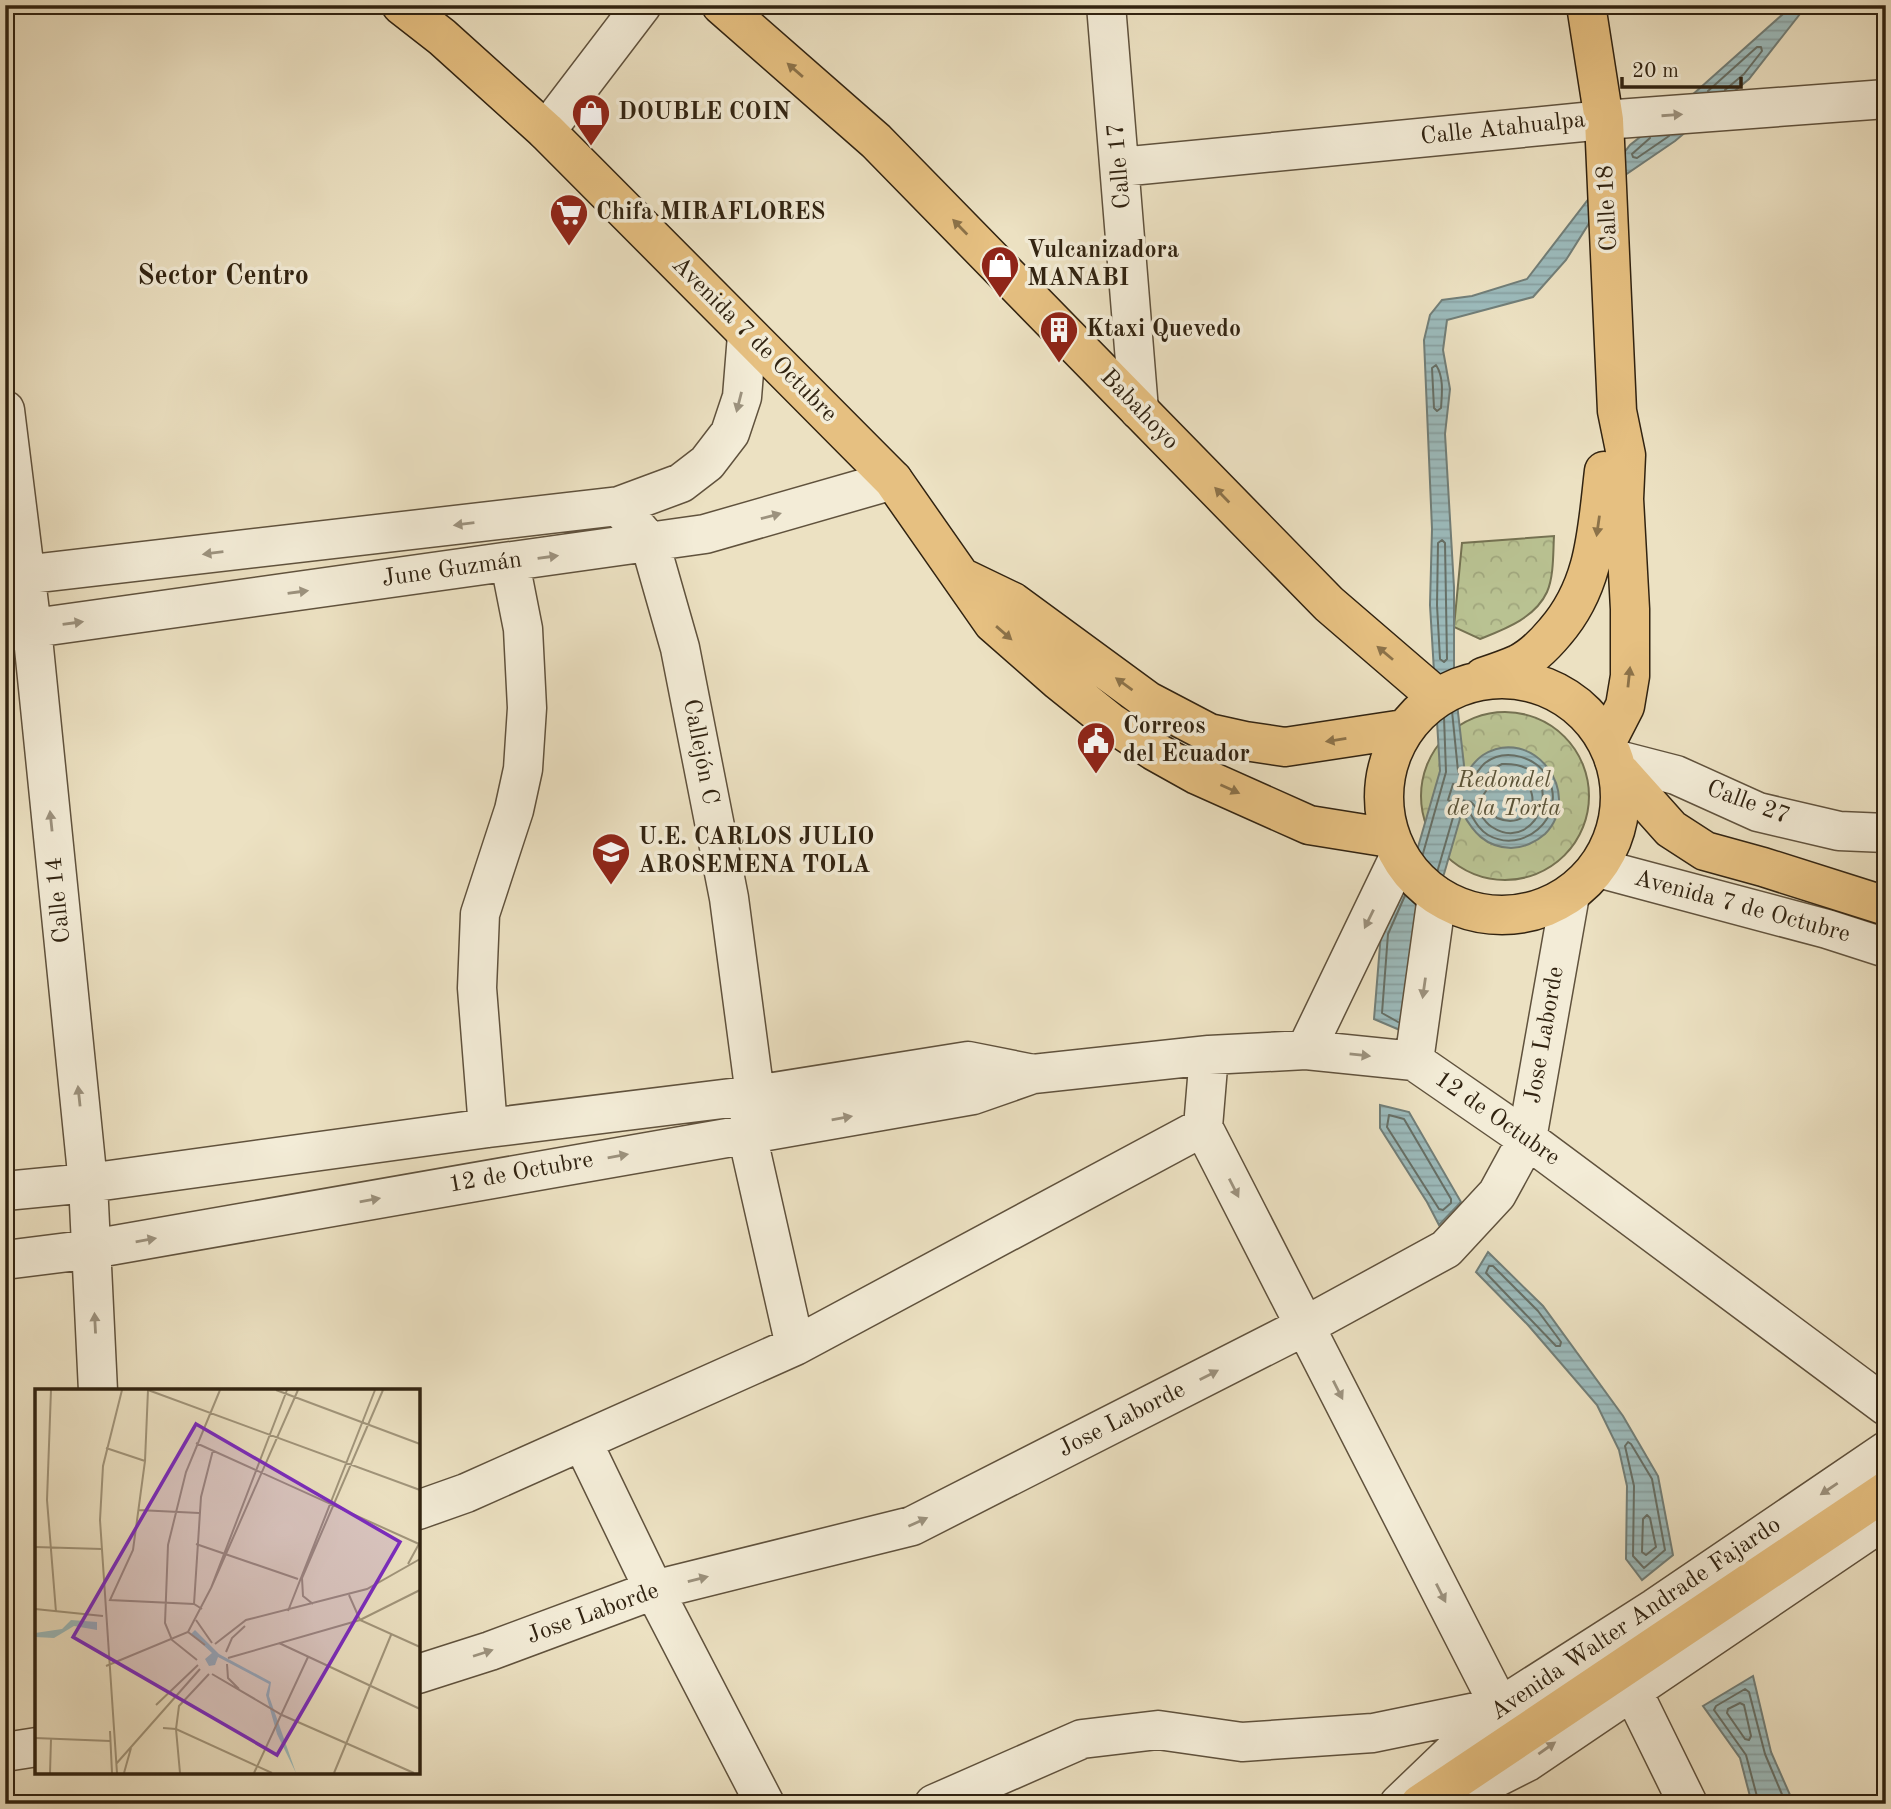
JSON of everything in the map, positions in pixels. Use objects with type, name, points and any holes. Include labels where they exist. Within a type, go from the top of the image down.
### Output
[{"type":"main road","name":"Avenida 7 de Octubre","points":[[401,5],[442,37],[546,131],[893,480],[993,623],[1059,681],[1110,722],[1197,775],[1309,825],[1395,848]]},
{"type":"main road","name":"Babahoyo","points":[[721,5],[876,141],[1329,604],[1437,697]]},
{"type":"main road","name":"Calle 18","points":[[1586,5],[1604,120],[1617,411],[1626,454],[1624,499],[1630,609],[1630,676],[1614,758]]},
{"type":"main road","name":"Calle 18","points":[[1475,680],[1520,663],[1546,642],[1567,618],[1585,587],[1597,532],[1605,455],[1617,411]]},
{"type":"main road","name":"Avenida 7 de Octubre","points":[[963,578],[1013,602],[1148,701],[1209,733],[1285,747],[1404,729]]},
{"type":"main road","points":[[1514,678],[1551,689],[1583,711],[1614,758],[1621,804],[1606,852],[1570,895],[1536,912],[1502,916],[1468,911],[1437,896],[1411,874],[1395,848],[1383,801],[1387,764],[1404,729],[1419,711],[1437,697],[1475,680],[1514,678]]},
{"type":"main road","name":"Avenida 7 de Octubre","points":[[1614,758],[1671,829],[1705,851],[1886,906]]},
{"type":"main road","name":"Avenida 7 de Octubre","points":[[1606,852],[1725,856]]},
{"type":"main road","name":"Avenida Walter Andrade Fajardo","points":[[1420,1804],[1886,1491]]},
{"type":"street","points":[[546,131],[642,5]]},
{"type":"street","name":"Calle 17","points":[[1106,5],[1139,410]]},
{"type":"street","name":"Calle Atahualpa","points":[[1121,167],[1604,120],[1886,99]]},
{"type":"street","name":"June Guzmán","points":[[15,576],[619,506],[681,484],[707,463],[730,433],[742,397],[747,334]]},
{"type":"street","name":"Calle 14","points":[[5,410],[19,630],[88,1183],[98,1389]]},
{"type":"street","name":"June Guzmán","points":[[19,630],[650,543],[717,530],[893,480]]},
{"type":"street","name":"Callejón C","points":[[619,506],[650,543],[680,649],[729,898],[755,1095],[747,1133]]},
{"type":"street","points":[[488,1128],[477,988],[480,914],[514,810],[523,769],[527,708],[523,629],[510,562]]},
{"type":"street","name":"Calle 27","points":[[1614,758],[1676,775],[1758,813],[1839,831],[1886,833]]},
{"type":"street","points":[[1306,1050],[1395,848]]},
{"type":"street","name":"Avenida 7 de Octubre","points":[[1606,852],[1886,948]]},
{"type":"street","name":"Jose Laborde","points":[[420,1673],[490,1651],[654,1590],[912,1526],[1305,1326],[1446,1249],[1497,1194],[1527,1139],[1570,895]]},
{"type":"street","points":[[1414,1061],[1437,896]]},
{"type":"street","name":"12 de Octubre","points":[[5,1260],[92,1250],[747,1133],[973,1096],[1033,1074],[1209,1055],[1306,1050],[1414,1061],[1527,1139],[1886,1406]]},
{"type":"street","points":[[934,1804],[1083,1739],[1158,1730],[1242,1742],[1373,1733],[1500,1707],[1203,1127],[1209,1055]]},
{"type":"street","name":"12 de Octubre","points":[[5,1191],[88,1183],[488,1128],[755,1095],[968,1061],[1033,1074]]},
{"type":"street","points":[[420,1509],[466,1493],[795,1346],[1203,1127]]},
{"type":"street","points":[[747,1133],[795,1346]]},
{"type":"street","points":[[582,1441],[654,1590],[765,1804]]},
{"type":"street","name":"Avenida Walter Andrade Fajardo","points":[[1399,1804],[1500,1707],[1655,1608],[1886,1451]]},
{"type":"street","points":[[1444,1804],[1527,1762],[1886,1519]]},
{"type":"street","points":[[1632,1690],[1688,1804]]},
{"type":"street","points":[[5,1752],[35,1747]]},
{"type":"green space","points":[[1554,536],[1549,586],[1535,609],[1518,622],[1480,639],[1454,627],[1462,543]]},
{"type":"green space","name":"Redondel de la Torta","points":[[1505,712],[1537,718],[1565,736],[1583,764],[1589,796],[1583,828],[1565,856],[1537,874],[1505,880],[1473,874],[1445,856],[1427,828],[1421,796],[1427,764],[1445,736],[1473,718]]},
{"type":"water","points":[[1788,5],[1807,5],[1749,79],[1675,141],[1615,182],[1566,260],[1533,297],[1447,320],[1443,350],[1450,389],[1445,434],[1454,587],[1454,677],[1465,774],[1483,755],[1501,748],[1519,748],[1535,756],[1547,768],[1556,783],[1559,800],[1556,818],[1545,834],[1538,840],[1516,848],[1494,845],[1481,837],[1462,812],[1444,874],[1412,940],[1416,1037],[1374,1019],[1381,933],[1416,854],[1440,771],[1430,605],[1432,529],[1424,340],[1430,315],[1442,300],[1472,296],[1527,279],[1630,145],[1682,104],[1783,14]]},
{"type":"water","points":[[1380,1105],[1409,1112],[1461,1202],[1439,1225],[1380,1128]]},
{"type":"water","points":[[1488,1252],[1543,1306],[1623,1416],[1658,1476],[1673,1555],[1642,1580],[1626,1559],[1627,1486],[1619,1450],[1597,1405],[1528,1325],[1476,1272]]},
{"type":"water","points":[[1753,1676],[1771,1752],[1794,1804],[1752,1804],[1740,1758],[1703,1706]]},
{"type":"place","name":"DOUBLE COIN","points":[[591,147]]},
{"type":"place","name":"Chifa MIRAFLORES","points":[[569,247]]},
{"type":"place","name":"Vulcanizadora MANABI","points":[[1000,299]]},
{"type":"place","name":"Ktaxi Quevedo","points":[[1059,364]]},
{"type":"place","name":"Correos del Ecuador","points":[[1096,775]]},
{"type":"place","name":"U.E. CARLOS JULIO AROSEMENA TOLA","points":[[611,886]]},
{"type":"district","name":"Sector Centro","points":[[223,277]]}]
